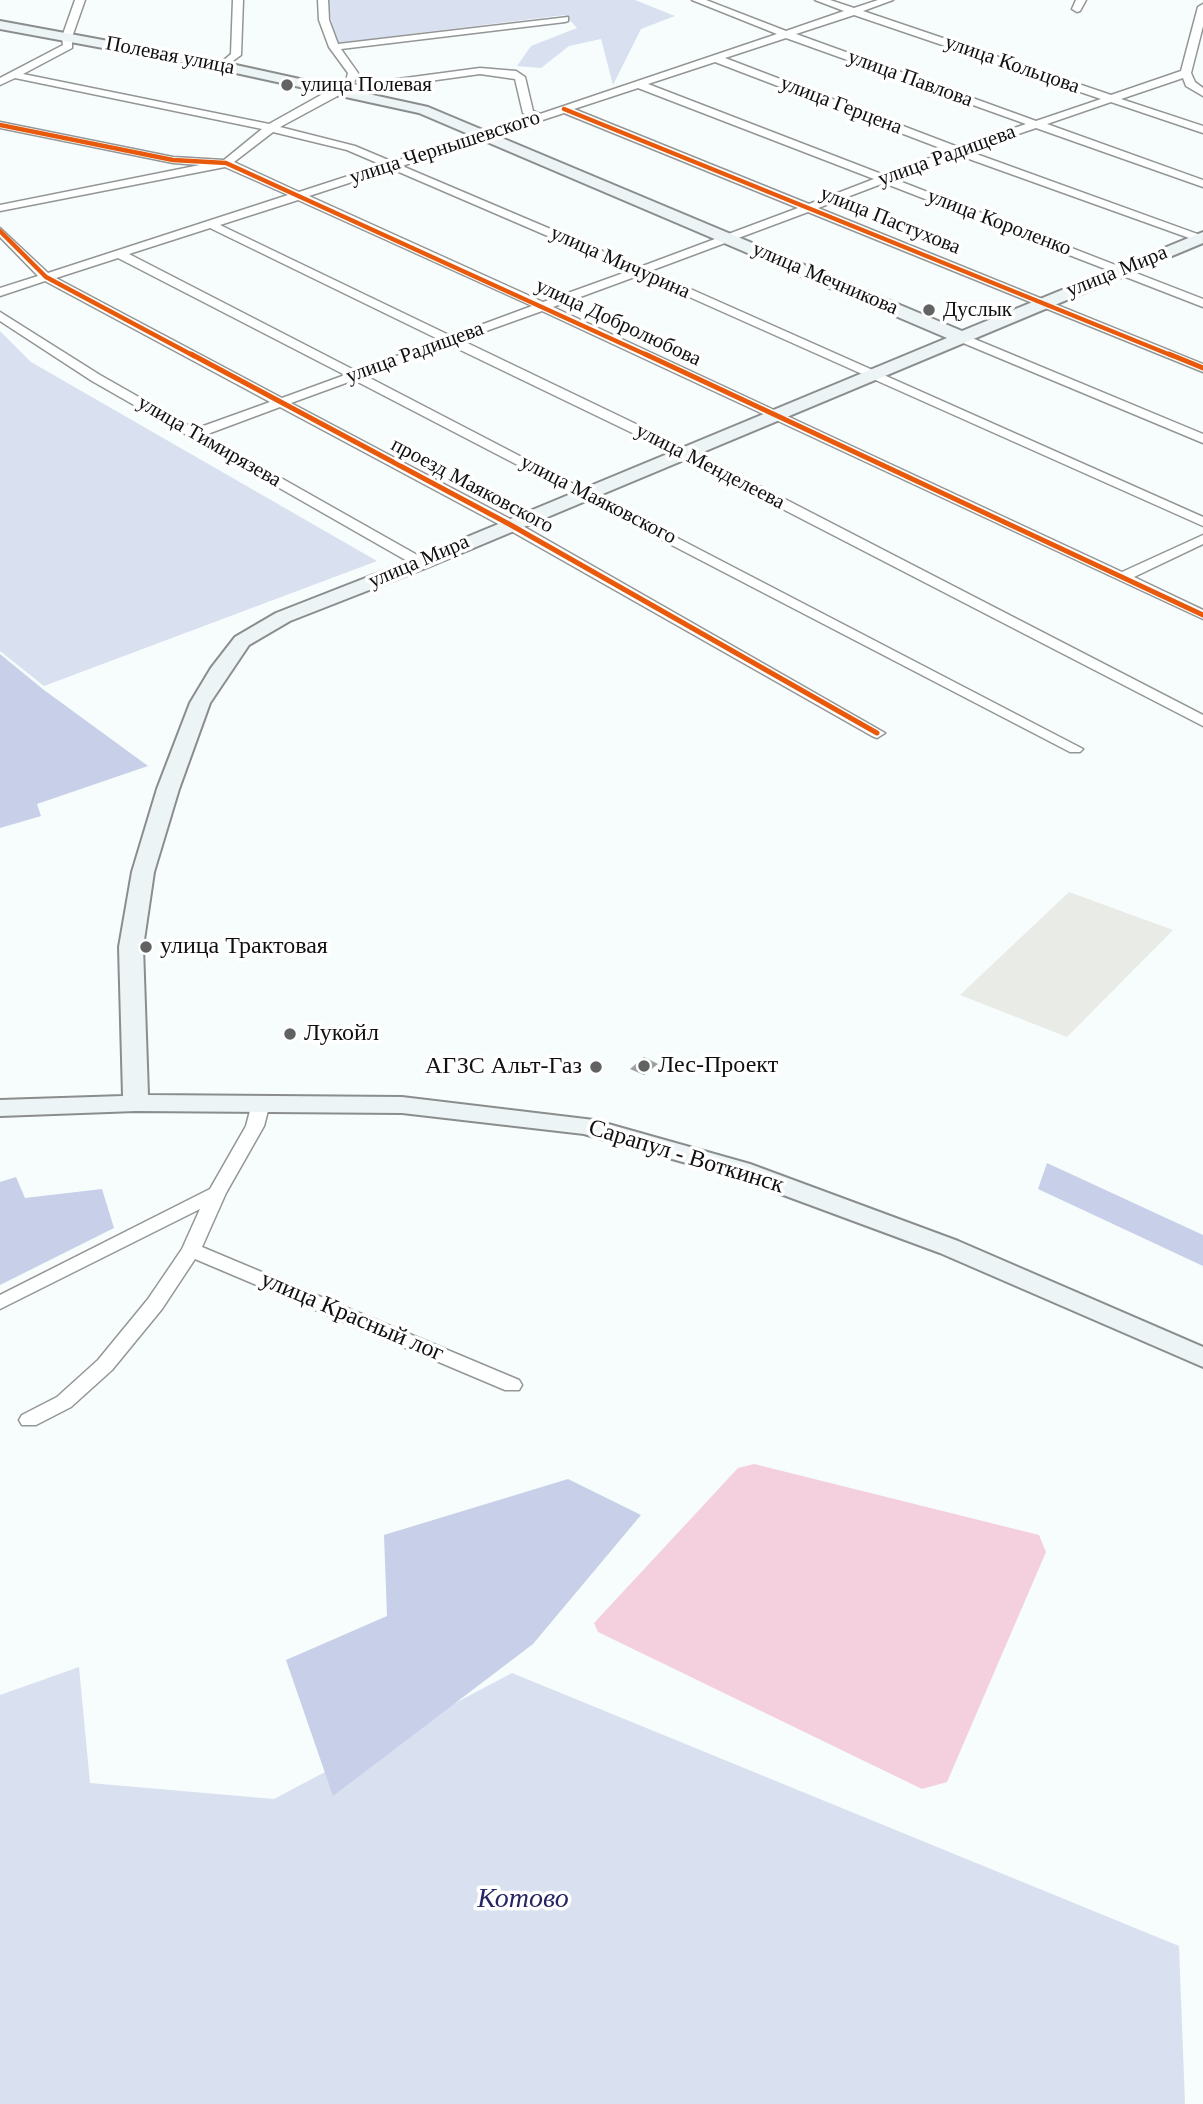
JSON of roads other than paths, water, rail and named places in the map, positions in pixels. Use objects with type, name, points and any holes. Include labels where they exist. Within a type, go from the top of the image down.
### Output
[{"type":"main road","name":"Полевая улица","points":[[0,25],[340,90],[423,110],[487,135]]},
{"type":"main road","name":"улица Мечникова","points":[[487,135],[960,337]]},
{"type":"main road","name":"улица Мира","points":[[136,1103],[131,947],[143,872],[168,789],[201,703],[221,668],[242,641],[283,617],[1202,239]]},
{"type":"main road","name":"Сарапул - Воткинск","points":[[0,1108],[136,1103],[402,1105],[585,1126],[741,1170],[950,1247],[1203,1358]]},
{"type":"street","points":[[0,82],[68,46],[67,37],[80,0]]},
{"type":"street","points":[[222,66],[236,55],[238,0]]},
{"type":"street","points":[[0,208],[226,163],[271,128],[340,90],[351,82],[353,73],[334,47],[324,20],[323,0]]},
{"type":"street","name":"улица Павлова","points":[[697,0],[1203,184]]},
{"type":"street","name":"улица Кольцова","points":[[820,0],[1203,130]]},
{"type":"street","name":"улица Чернышевского","points":[[0,292],[487,135],[888,0]]},
{"type":"street","points":[[1203,7],[1199,45],[1186,73],[1190,84],[1203,93]]},
{"type":"street","points":[[334,47],[565,19]]},
{"type":"street","name":"улица Герцена","points":[[715,58],[958,151],[1202,239]]},
{"type":"street","points":[[340,90],[480,71],[512,73],[520,77],[528,113],[539,117]]},
{"type":"street","name":"улица Радищева","points":[[197,433],[730,238],[883,178],[1186,73]]},
{"type":"street","name":"улица Мичурина","points":[[13,75],[271,128],[351,148],[640,271],[1203,522]]},
{"type":"street","name":"улица Короленко","points":[[638,83],[1203,303]]},
{"type":"street","name":"улица Пастухова","points":[[564,109],[1203,368]]},
{"type":"street","name":"улица Добролюбова","points":[[0,125],[173,160],[226,163],[542,306],[1203,615]]},
{"type":"street","name":"улица Менделеева","points":[[212,225],[683,452],[1203,721]]},
{"type":"street","points":[[0,231],[46,276]]},
{"type":"street","name":"улица Маяковского","points":[[119,254],[1075,749]]},
{"type":"street","name":"проезд Маяковского","points":[[46,276],[278,403],[509,524],[877,733]]},
{"type":"street","name":"улица Тимирязева","points":[[0,316],[96,378],[421,562]]},
{"type":"street","name":"улица Мечникова","points":[[960,337],[1203,439]]},
{"type":"street","points":[[1121,578],[1203,539]]},
{"type":"street","points":[[29,1420],[64,1402],[105,1365],[155,1304],[191,1250],[217,1193],[255,1126],[261,1103]]},
{"type":"street","points":[[0,1303],[217,1193]]},
{"type":"street","name":"улица Красный лог","points":[[191,1250],[512,1385]]},
{"type":"place","name":"улица Полевая","points":[[287,85]]},
{"type":"place","name":"Дуслык","points":[[929,310]]},
{"type":"place","name":"улица Трактовая","points":[[146,947]]},
{"type":"place","name":"Лукойл","points":[[290,1034]]},
{"type":"place","name":"Лес-Проект","points":[[644,1066]]},
{"type":"place","name":"АГЗС Альт-Газ","points":[[596,1067]]},
{"type":"park label","name":"Котово","points":[[523,1900]]}]
